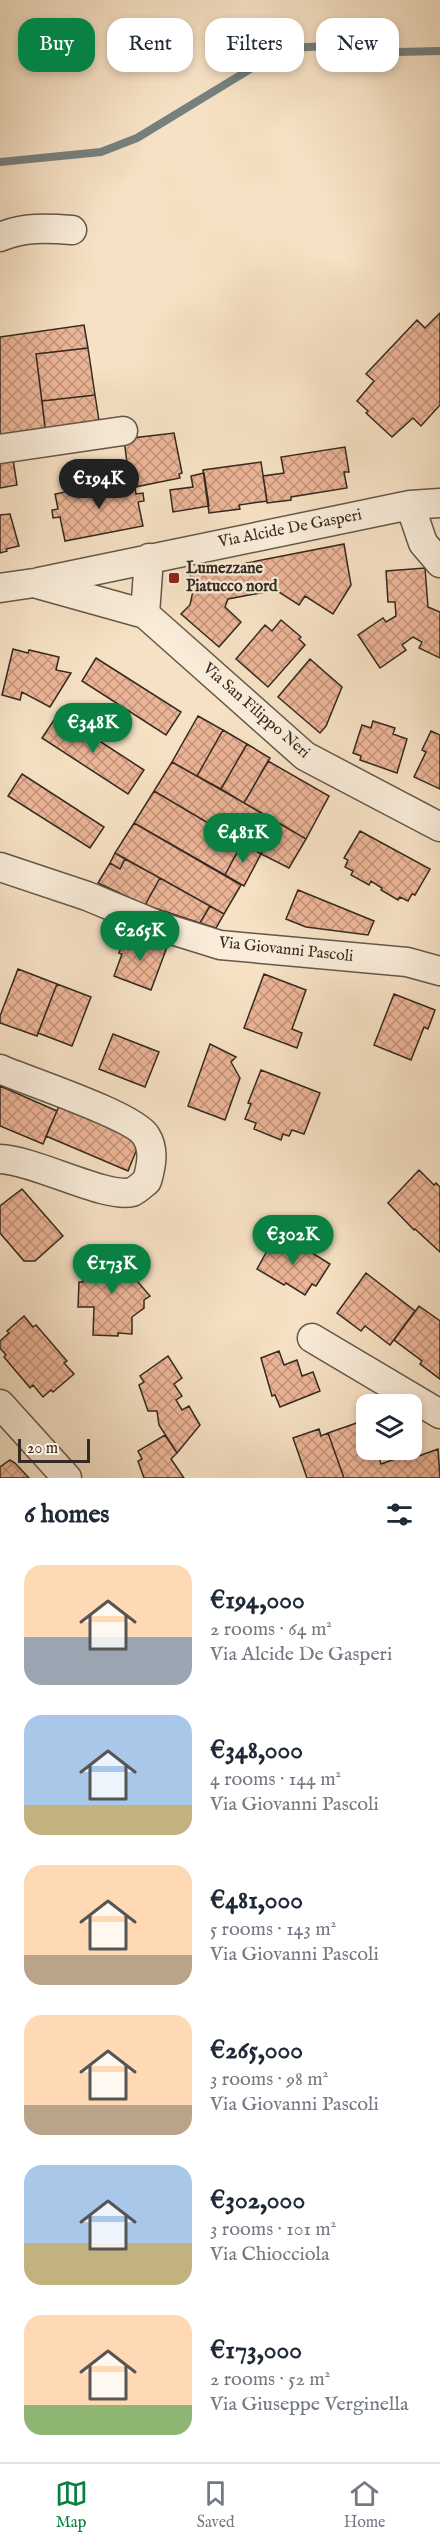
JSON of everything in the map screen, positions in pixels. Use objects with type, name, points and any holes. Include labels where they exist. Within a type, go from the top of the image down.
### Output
[{"type":"street","points":[[0,237],[27,229],[72,230]]},
{"type":"street","points":[[0,449],[123,431]]},
{"type":"street","name":"Via Alcide De Gasperi","points":[[34,583],[410,505],[440,503]]},
{"type":"street","points":[[410,505],[423,543],[440,563]]},
{"type":"street","points":[[145,614],[149,558]]},
{"type":"street","name":"Via San Filippo Neri","points":[[0,588],[34,583],[145,614],[305,756],[440,827]]},
{"type":"street","name":"Via Giovanni Pascoli","points":[[0,867],[87,896],[162,927],[220,945],[407,962],[440,971]]},
{"type":"street","points":[[0,1069],[120,1116],[146,1135],[153,1160],[147,1181],[132,1192],[108,1190],[24,1163],[0,1160]]},
{"type":"street","points":[[312,1338],[440,1414]]},
{"type":"street","points":[[0,1404],[67,1478]]},
{"type":"building","points":[[440,313],[440,405],[421,426],[413,418],[392,437],[366,413],[368,411],[357,401],[374,381],[366,374],[417,320],[425,328]]},
{"type":"building","points":[[84,325],[88,348],[36,354],[46,435],[0,440],[0,337]]},
{"type":"building","points":[[88,348],[95,395],[42,401],[36,354]]},
{"type":"building","points":[[95,395],[100,427],[46,435],[42,401]]},
{"type":"building","points":[[174,433],[182,473],[179,474],[180,478],[135,487],[133,478],[129,479],[124,439]]},
{"type":"building","points":[[345,447],[349,472],[344,472],[347,488],[267,503],[263,476],[284,473],[281,457]]},
{"type":"building","points":[[12,453],[17,485],[0,488],[0,455]]},
{"type":"building","points":[[261,462],[267,501],[239,505],[240,509],[209,513],[203,470]]},
{"type":"building","points":[[204,473],[209,506],[173,512],[170,490],[193,487],[191,476]]},
{"type":"building","points":[[133,478],[136,494],[143,493],[144,501],[138,502],[143,526],[65,541],[60,517],[53,518],[52,510],[58,509],[55,494]]},
{"type":"building","points":[[10,514],[19,546],[0,553],[0,515]]},
{"type":"building","points":[[344,544],[351,585],[333,614],[305,596],[299,605],[276,590],[228,599],[225,607],[241,622],[219,647],[181,614],[190,605],[193,591],[190,574]]},
{"type":"building","points":[[425,568],[428,607],[440,612],[440,658],[419,648],[422,642],[413,637],[402,645],[406,650],[380,668],[358,635],[383,618],[386,622],[396,616],[395,602],[388,602],[386,571]]},
{"type":"building","points":[[281,620],[301,637],[299,639],[305,645],[268,687],[236,659],[265,625],[272,631]]},
{"type":"building","points":[[13,649],[59,657],[56,670],[71,673],[50,707],[22,692],[20,700],[2,695]]},
{"type":"building","points":[[96,658],[181,712],[166,735],[82,681]]},
{"type":"building","points":[[310,659],[342,687],[326,726],[320,733],[278,697]]},
{"type":"building","points":[[58,714],[144,770],[128,794],[42,738]]},
{"type":"building","points":[[198,716],[223,730],[197,776],[172,762]]},
{"type":"building","points":[[373,721],[395,728],[393,734],[407,739],[397,773],[360,760],[361,756],[353,753],[362,725],[371,728]]},
{"type":"building","points":[[223,730],[247,744],[221,789],[197,776]]},
{"type":"building","points":[[431,731],[440,735],[440,789],[414,777],[426,752],[422,750]]},
{"type":"building","points":[[247,744],[270,758],[244,803],[221,789]]},
{"type":"building","points":[[268,761],[329,796],[306,839],[244,803]]},
{"type":"building","points":[[172,762],[260,812],[242,843],[154,791]]},
{"type":"building","points":[[22,774],[104,827],[90,848],[8,796]]},
{"type":"building","points":[[154,791],[242,843],[225,875],[134,823]]},
{"type":"building","points":[[260,812],[279,823],[261,854],[242,843]]},
{"type":"building","points":[[134,823],[241,885],[224,914],[115,853]]},
{"type":"building","points":[[279,823],[306,839],[289,868],[261,854]]},
{"type":"building","points":[[360,831],[430,869],[415,895],[412,894],[408,901],[400,897],[398,900],[371,881],[369,885],[351,875],[353,871],[345,867],[348,860],[344,858]]},
{"type":"building","points":[[242,843],[261,854],[244,886],[225,875]]},
{"type":"building","points":[[115,853],[125,859],[120,869],[110,863]]},
{"type":"building","points":[[125,859],[160,878],[145,905],[98,883],[110,863],[120,869]]},
{"type":"building","points":[[160,878],[210,906],[200,923],[145,905]]},
{"type":"building","points":[[298,890],[374,921],[368,935],[306,927],[286,919]]},
{"type":"building","points":[[210,906],[224,914],[216,928],[200,923]]},
{"type":"building","points":[[126,935],[167,947],[151,990],[114,976]]},
{"type":"building","points":[[18,969],[57,984],[37,1036],[0,1023],[0,1016]]},
{"type":"building","points":[[264,974],[306,990],[292,1029],[302,1033],[297,1048],[244,1028]]},
{"type":"building","points":[[57,984],[91,997],[72,1046],[38,1033]]},
{"type":"building","points":[[394,994],[435,1010],[428,1029],[424,1027],[411,1060],[374,1045]]},
{"type":"building","points":[[113,1034],[159,1052],[145,1087],[99,1069]]},
{"type":"building","points":[[210,1044],[236,1057],[231,1062],[240,1078],[225,1120],[188,1106]]},
{"type":"building","points":[[261,1070],[320,1093],[304,1134],[292,1130],[289,1136],[283,1134],[281,1140],[254,1129],[256,1123],[245,1119],[251,1104],[248,1103]]},
{"type":"building","points":[[0,1086],[57,1111],[43,1144],[0,1126]]},
{"type":"building","points":[[60,1104],[141,1139],[128,1171],[46,1136]]},
{"type":"building","points":[[419,1170],[434,1185],[436,1183],[440,1187],[440,1252],[414,1230],[388,1203]]},
{"type":"building","points":[[22,1189],[63,1236],[35,1261],[24,1261],[0,1233],[0,1206]]},
{"type":"building","points":[[276,1235],[299,1249],[301,1246],[330,1264],[316,1286],[312,1284],[305,1295],[257,1269]]},
{"type":"building","points":[[111,1251],[116,1251],[135,1272],[132,1275],[150,1296],[144,1300],[144,1308],[132,1317],[132,1334],[93,1335],[94,1307],[78,1307],[79,1282],[83,1282],[83,1268],[91,1268]]},
{"type":"building","points":[[366,1273],[415,1311],[390,1345],[365,1326],[361,1331],[337,1313]]},
{"type":"building","points":[[419,1306],[440,1321],[440,1379],[420,1364],[422,1361],[394,1340]]},
{"type":"building","points":[[24,1316],[33,1327],[36,1325],[67,1361],[64,1363],[74,1374],[53,1392],[51,1390],[43,1397],[33,1385],[30,1388],[4,1357],[6,1355],[0,1348],[0,1341],[9,1333],[7,1331]]},
{"type":"building","points":[[279,1351],[284,1365],[297,1360],[302,1376],[313,1372],[320,1391],[280,1407],[275,1395],[272,1396],[261,1358]]},
{"type":"building","points":[[168,1356],[182,1378],[174,1384],[182,1396],[176,1400],[182,1410],[189,1406],[200,1425],[177,1453],[159,1425],[157,1411],[148,1411],[139,1385],[144,1382],[140,1376]]},
{"type":"building","points":[[356,1423],[356,1460],[380,1460],[381,1464],[392,1460],[422,1460],[422,1455],[438,1449],[440,1478],[344,1478],[328,1433]]},
{"type":"building","points":[[319,1429],[321,1436],[328,1433],[344,1478],[307,1478],[293,1438]]},
{"type":"building","points":[[165,1435],[177,1453],[171,1459],[184,1478],[144,1478],[138,1461],[142,1459],[138,1451]]},
{"type":"building","points":[[10,1460],[29,1478],[0,1478],[0,1467]]},
{"type":"waterway","points":[[0,162],[101,152],[137,138],[285,48],[356,45],[398,52],[440,51]]},
{"type":"place","name":"Lumezzane Piatucco nord","points":[[174,578]]}]
